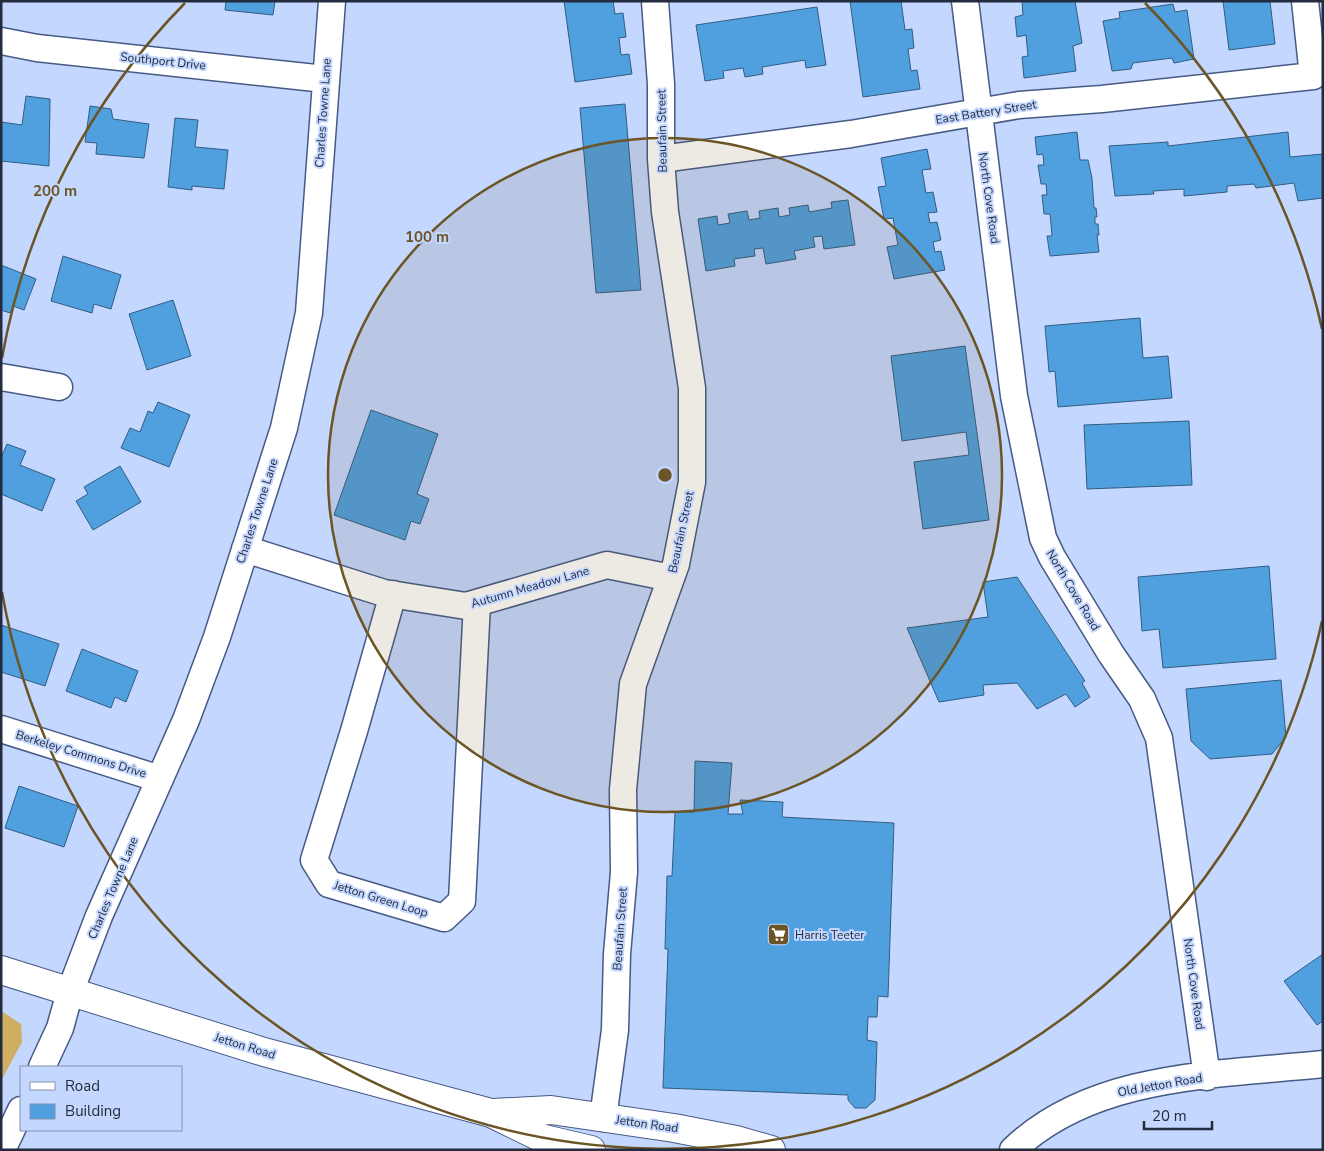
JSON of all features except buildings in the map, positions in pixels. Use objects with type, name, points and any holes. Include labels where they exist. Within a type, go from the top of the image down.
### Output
[{"type":"street","name":"Charles Towne Lane","points":[[42,1066],[60,1028],[70,992],[99,916],[186,720],[210,656],[284,428],[308,312],[332,1]]},
{"type":"street","name":"Beaufain Street","points":[[603,1118],[615,1030],[617,954],[624,872],[623,790],[627,736],[634,684],[672,578],[692,482],[692,388],[665,212],[661,159],[661,84],[655,1]]},
{"type":"street","name":"North Cove Road","points":[[965,1],[977,111],[1014,396],[1043,538],[1052,558],[1111,654],[1142,699],[1159,738],[1207,1076]]},
{"type":"street","name":"East Battery Street","points":[[661,159],[851,134],[1019,105],[1102,99],[1313,76],[1306,1]]},
{"type":"street","name":"Southport Drive","points":[[1,41],[37,48],[325,79]]},
{"type":"street","points":[[1,377],[59,386]]},
{"type":"street","name":"Autumn Meadow Lane","points":[[245,549],[393,594],[466,606],[607,565],[672,578]]},
{"type":"street","name":"Jetton Green Loop","points":[[393,594],[354,731],[314,860],[329,884],[444,918],[462,901],[477,603]]},
{"type":"street","name":"Berkeley Commons Drive","points":[[1,729],[160,779]]},
{"type":"street","name":"Jetton Road","points":[[1,970],[264,1052],[491,1113],[544,1139],[591,1150]]},
{"type":"street","name":"Old Jetton Road","points":[[1012,1150],[1047,1124],[1076,1108],[1112,1094],[1151,1084],[1207,1076],[1323,1064]]},
{"type":"street","name":"Jetton Road","points":[[491,1113],[551,1110],[692,1131],[736,1140],[771,1150]]},
{"type":"street","points":[[2,1150],[20,1112]]},
{"type":"shaded area","points":[[1,1011],[21,1024],[22,1042],[1,1081]]},
{"type":"place","name":"Harris Teeter","points":[[779,935]]}]
